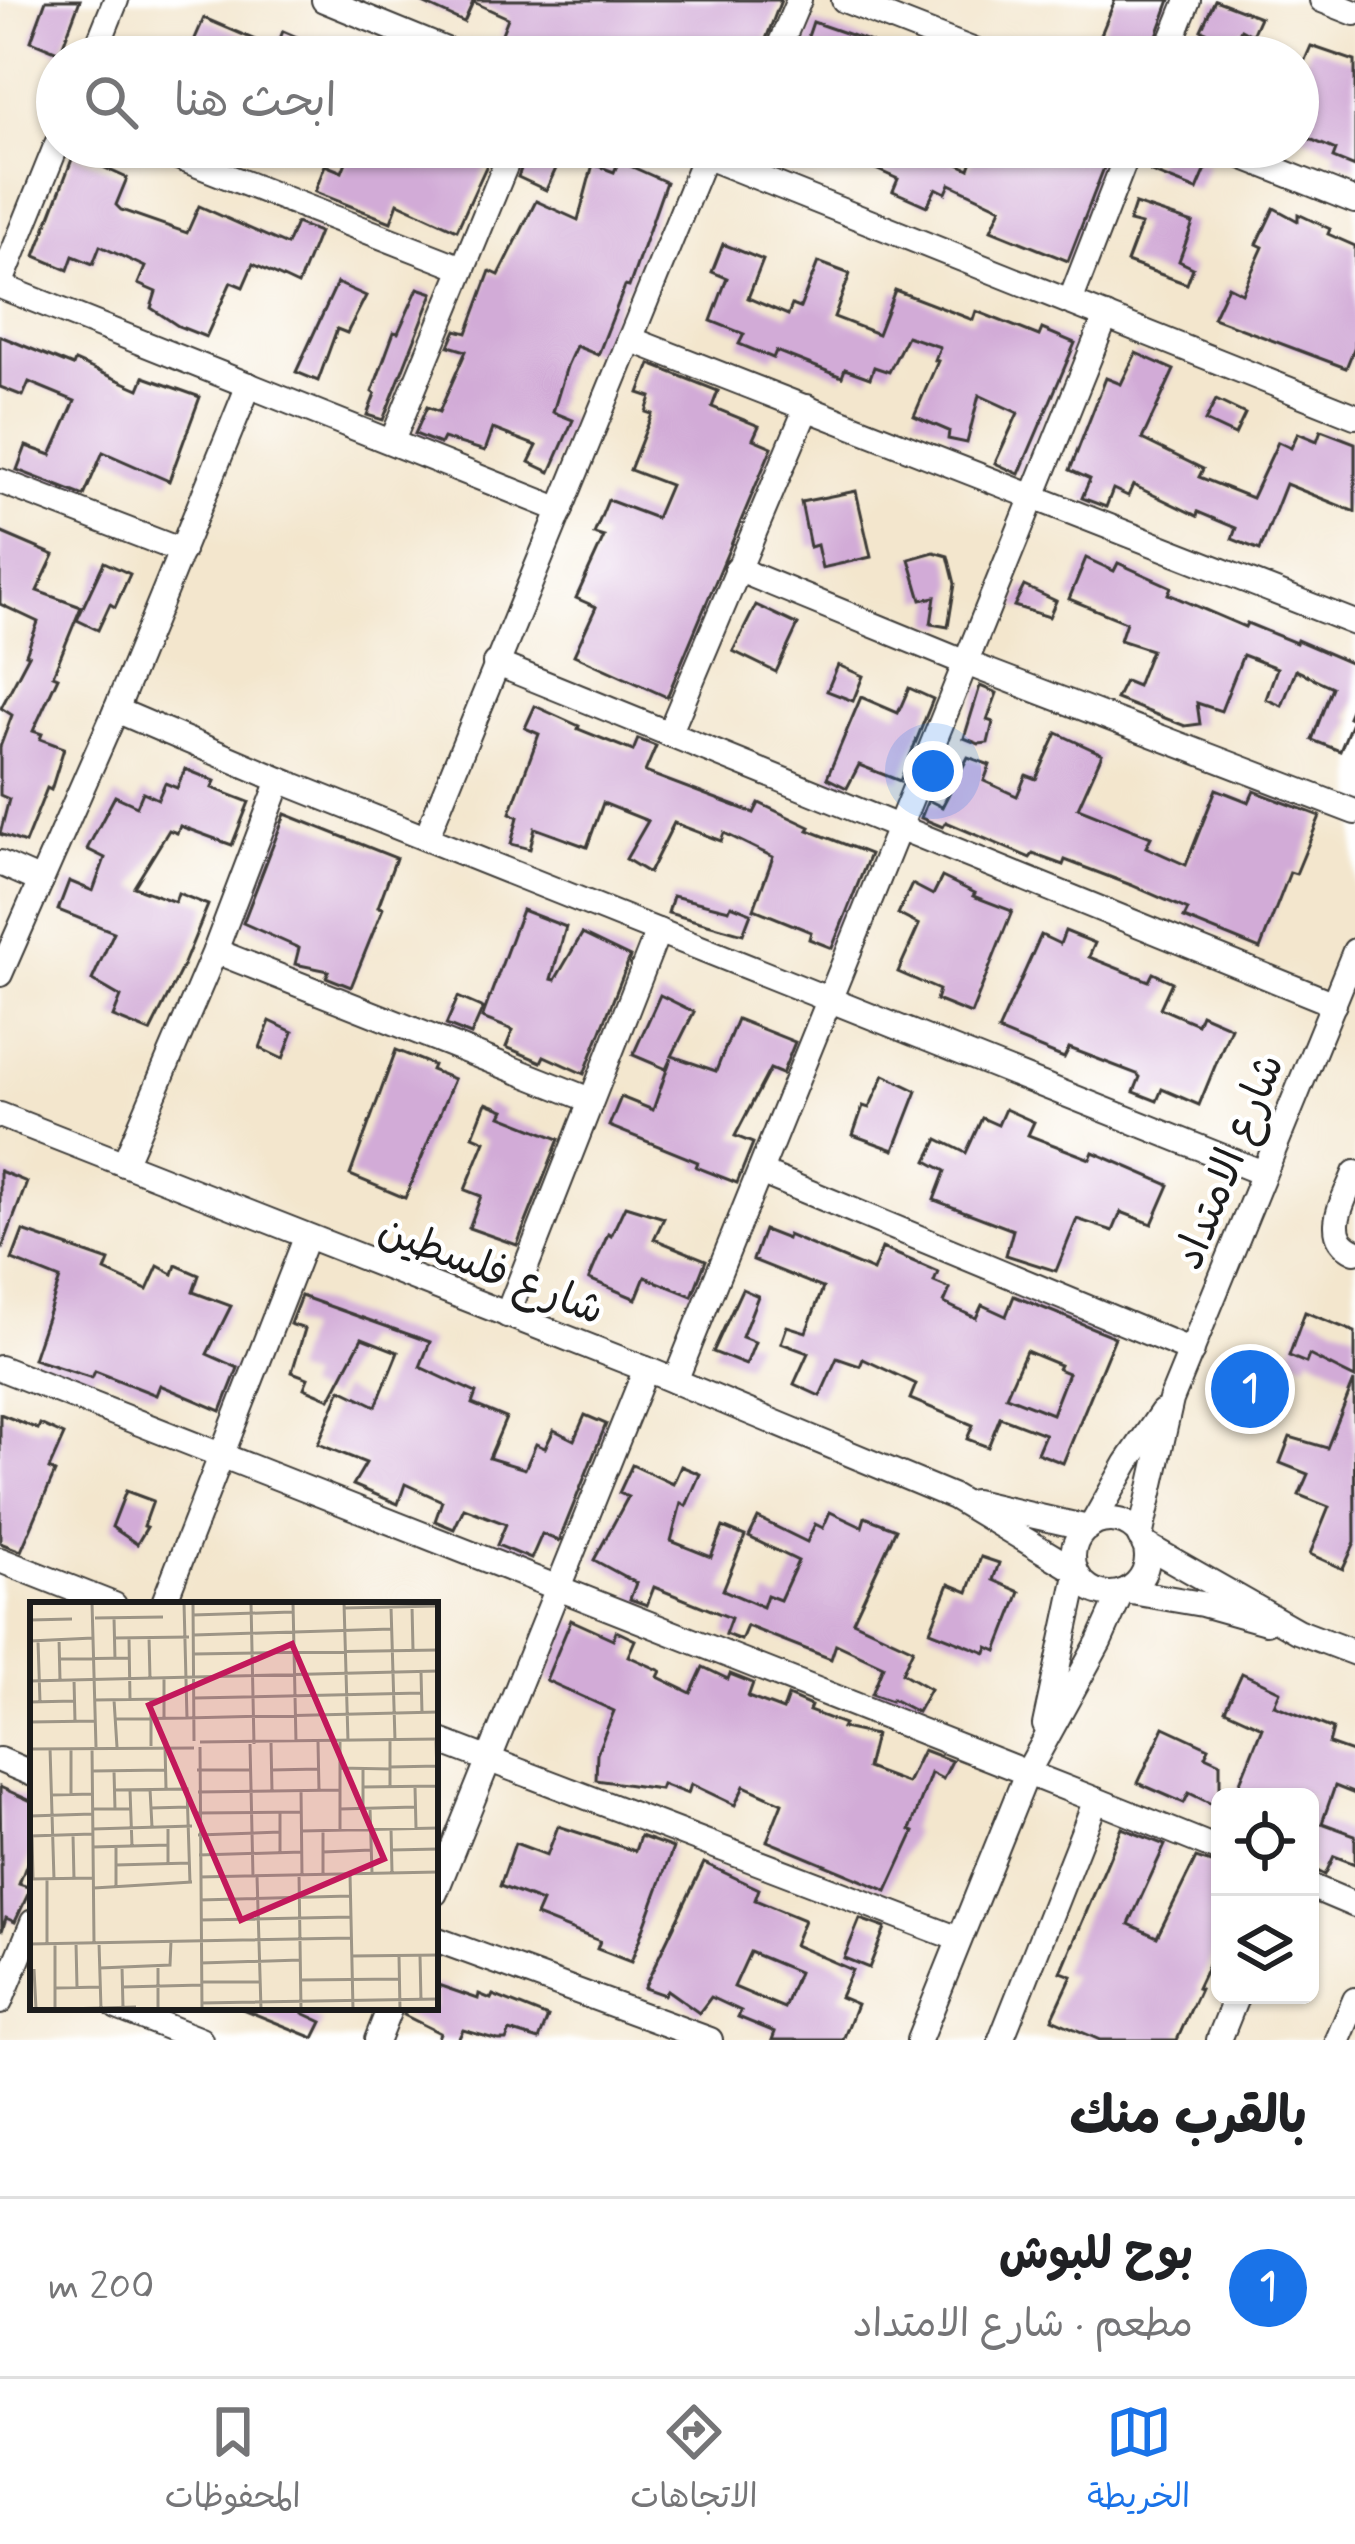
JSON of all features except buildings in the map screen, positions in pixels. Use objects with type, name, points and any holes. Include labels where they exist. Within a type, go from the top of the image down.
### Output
[{"type":"street","points":[[101,36],[116,0]]},
{"type":"street","points":[[324,0],[412,36]]},
{"type":"street","points":[[784,36],[799,0]]},
{"type":"street","points":[[844,0],[936,36]]},
{"type":"street","points":[[1173,36],[1187,0]]},
{"type":"street","points":[[1322,0],[1355,13]]},
{"type":"street","points":[[47,168],[0,286],[561,509]]},
{"type":"street","points":[[206,168],[462,268]]},
{"type":"street","points":[[392,441],[504,168]]},
{"type":"street","points":[[426,838],[630,339],[689,168]]},
{"type":"street","points":[[762,168],[1070,302],[1355,416]]},
{"type":"street","points":[[1070,302],[1122,168]]},
{"type":"street","points":[[1272,168],[1355,201]]},
{"type":"street","points":[[675,1381],[1106,316]]},
{"type":"street","points":[[630,339],[1355,623]]},
{"type":"street","points":[[0,974],[116,710],[249,385]]},
{"type":"street","points":[[669,734],[807,407]]},
{"type":"street","points":[[0,481],[182,551]]},
{"type":"street","points":[[737,568],[966,663],[1355,812]]},
{"type":"street","points":[[495,663],[1334,1004]]},
{"type":"street","points":[[116,710],[1263,1174]]},
{"type":"street","points":[[124,1164],[215,951],[280,780]]},
{"type":"street","points":[[0,863],[41,881]]},
{"type":"street","points":[[507,1315],[658,931]]},
{"type":"street","points":[[215,951],[590,1100]]},
{"type":"street","name":"شارع الامتداد","points":[[1142,1541],[1171,1400],[1355,951]]},
{"type":"street","name":"شارع فلسطين","points":[[0,1115],[646,1369],[954,1497],[1076,1573]]},
{"type":"street","points":[[760,1172],[1192,1351]]},
{"type":"street","points":[[1355,1173],[1335,1223],[1338,1237],[1355,1251]]},
{"type":"street","points":[[165,1602],[306,1238]]},
{"type":"street","points":[[0,1368],[1211,1846]]},
{"type":"street","points":[[438,1886],[646,1369]]},
{"type":"street","name":"شارع الامتداد","points":[[1090,1526],[1171,1400]]},
{"type":"street","name":"شارع فلسطين","points":[[954,1497],[1090,1526]]},
{"type":"street","points":[[1044,1738],[1076,1573],[1073,1552],[1090,1526],[1119,1522],[1142,1541],[1297,1630]]},
{"type":"street","points":[[919,2040],[1044,1738],[1123,1592],[1144,1571],[1142,1541]]},
{"type":"street","points":[[0,1560],[106,1602]]},
{"type":"street","points":[[1076,1573],[1096,1591],[1202,1604],[1297,1630],[1355,1653]]},
{"type":"street","points":[[438,1740],[959,1939]]},
{"type":"street","points":[[0,1760],[30,1773]]},
{"type":"street","points":[[1001,2040],[1096,1800]]},
{"type":"street","points":[[1319,1890],[1355,1905]]},
{"type":"street","points":[[0,2002],[30,1930]]},
{"type":"street","points":[[438,1940],[710,2040]]},
{"type":"street","points":[[1338,2040],[1355,2000]]},
{"type":"street","points":[[1224,2038],[1234,2004]]},
{"type":"street","points":[[125,2010],[200,2040]]},
{"type":"street","points":[[377,2040],[389,2010]]},
{"type":"place","name":"بوح للبوش","points":[[1250,1389]]}]
